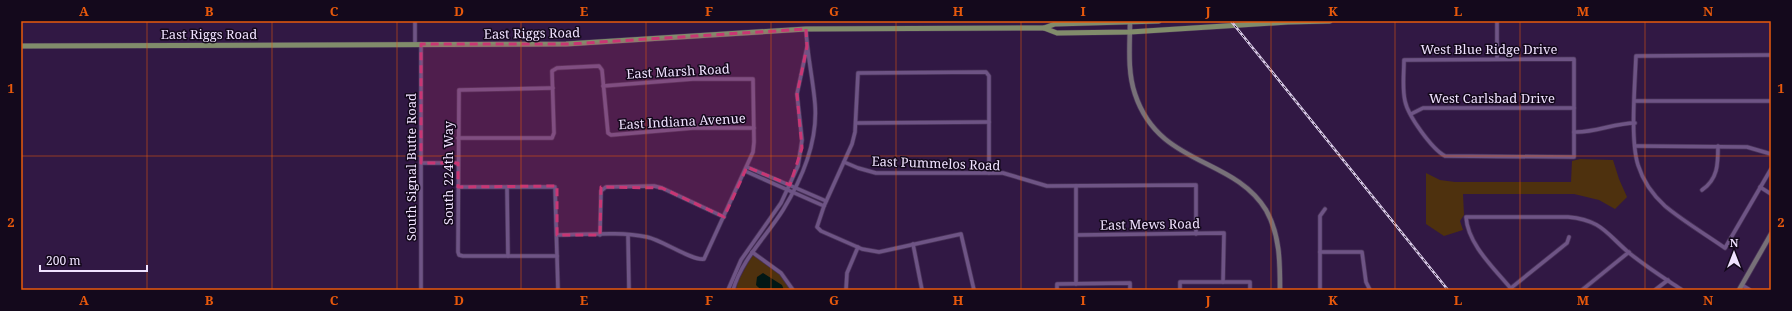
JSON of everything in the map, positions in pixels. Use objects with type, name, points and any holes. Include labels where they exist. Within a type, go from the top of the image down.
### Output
[{"type":"main road","name":"East Riggs Road","points":[[21,46],[569,44],[806,29],[1044,28],[1055,24],[1159,21]]},
{"type":"main road","name":"East Riggs Road","points":[[1044,28],[1057,33],[1130,32],[1288,22],[1330,21]]},
{"type":"main road","points":[[1130,22],[1132,81],[1134,93],[1144,114],[1166,141],[1187,155],[1234,179],[1266,210],[1276,234],[1280,261],[1280,290]]},
{"type":"main road","points":[[1741,288],[1771,234]]},
{"type":"street","points":[[415,21],[415,44]]},
{"type":"street","points":[[1497,21],[1497,59]]},
{"type":"street","points":[[733,290],[740,273],[782,211],[795,188],[809,153],[815,121],[815,103],[806,29]]},
{"type":"street","name":"South Signal Butte Road","points":[[421,44],[421,290]]},
{"type":"street","points":[[728,290],[737,268],[781,203],[798,166],[802,148],[797,94],[807,47]]},
{"type":"street","points":[[1771,56],[1636,56],[1635,101],[1635,146],[1641,172],[1657,198],[1671,211],[1725,248],[1771,169]]},
{"type":"street","name":"West Blue Ridge Drive","points":[[1411,114],[1404,94],[1404,60],[1574,59],[1574,108]]},
{"type":"street","points":[[458,138],[552,138],[554,133],[552,71],[554,69],[599,66],[601,67],[604,86]]},
{"type":"street","points":[[974,290],[962,234],[879,252],[869,251],[858,247],[821,232],[817,227],[826,201],[852,144],[857,122],[858,73],[862,71],[986,72],[989,76],[989,173]]},
{"type":"street","name":"East Marsh Road","points":[[604,86],[693,78],[753,79],[754,128]]},
{"type":"street","name":"East Indiana Avenue","points":[[604,86],[608,132],[611,135],[693,128],[754,128]]},
{"type":"street","name":"South 224th Way","points":[[508,256],[459,255],[458,252],[459,90],[553,88]]},
{"type":"street","points":[[1635,101],[1771,101]]},
{"type":"street","name":"West Carlsbad Drive","points":[[1411,114],[1429,108],[1574,108]]},
{"type":"street","points":[[1411,114],[1435,149],[1442,154],[1453,157],[1574,157],[1574,108]]},
{"type":"street","points":[[857,122],[989,122]]},
{"type":"street","points":[[1574,132],[1593,132],[1621,123],[1635,124]]},
{"type":"street","points":[[557,235],[628,235],[658,240],[704,260],[753,152],[754,128]]},
{"type":"street","points":[[1635,146],[1751,147],[1771,154]]},
{"type":"street","points":[[1702,190],[1710,184],[1716,173],[1718,146]]},
{"type":"street","name":"East Pummelos Road","points":[[844,162],[876,173],[1003,173],[1047,186],[1196,185],[1196,234]]},
{"type":"street","points":[[421,163],[458,163]]},
{"type":"street","points":[[746,169],[790,185],[826,201]]},
{"type":"street","points":[[746,169],[824,206]]},
{"type":"street","points":[[458,187],[507,186],[555,188],[558,290]]},
{"type":"street","points":[[507,186],[508,256],[557,256]]},
{"type":"street","points":[[1076,186],[1076,284]]},
{"type":"street","points":[[600,235],[601,191],[602,188],[606,187],[658,187],[724,217]]},
{"type":"street","points":[[1760,187],[1771,194]]},
{"type":"street","points":[[1320,290],[1320,216],[1325,209]]},
{"type":"street","points":[[1569,237],[1567,244],[1512,289],[1472,240],[1466,226],[1466,217],[1568,217],[1582,219],[1606,230],[1629,252],[1682,290]]},
{"type":"street","name":"East Mews Road","points":[[1077,235],[1224,233],[1223,282]]},
{"type":"street","points":[[628,235],[629,290]]},
{"type":"street","points":[[913,244],[922,290]]},
{"type":"street","points":[[846,290],[847,273],[858,247]]},
{"type":"street","points":[[749,249],[781,273],[793,290]]},
{"type":"street","points":[[1320,252],[1358,251],[1363,254],[1365,276],[1370,290]]},
{"type":"street","points":[[1582,290],[1629,252]]},
{"type":"street","points":[[1655,290],[1668,280]]},
{"type":"street","points":[[1180,290],[1180,282],[1250,282],[1250,290]]},
{"type":"street","points":[[1057,290],[1057,284],[1130,283],[1130,290]]},
{"type":"street","points":[[1741,288],[1750,290]]},
{"type":"highlighted area","points":[[806,29],[807,47],[797,94],[802,148],[790,185],[747,167],[724,217],[662,188],[601,187],[600,235],[557,235],[557,186],[458,187],[458,163],[421,163],[421,44],[569,44]]},
{"type":"shaded area","points":[[1580,159],[1613,160],[1627,197],[1615,209],[1599,200],[1574,194],[1463,194],[1464,215],[1460,221],[1463,230],[1444,236],[1426,224],[1426,173],[1440,180],[1455,182],[1571,182],[1572,161]]},
{"type":"shaded area","points":[[753,254],[781,275],[791,290],[736,290],[738,281]]},
{"type":"shaded area","points":[[763,273],[782,285],[784,290],[759,288],[756,285],[757,277]]},
{"type":"railway","points":[[1231,21],[1448,290]]}]
